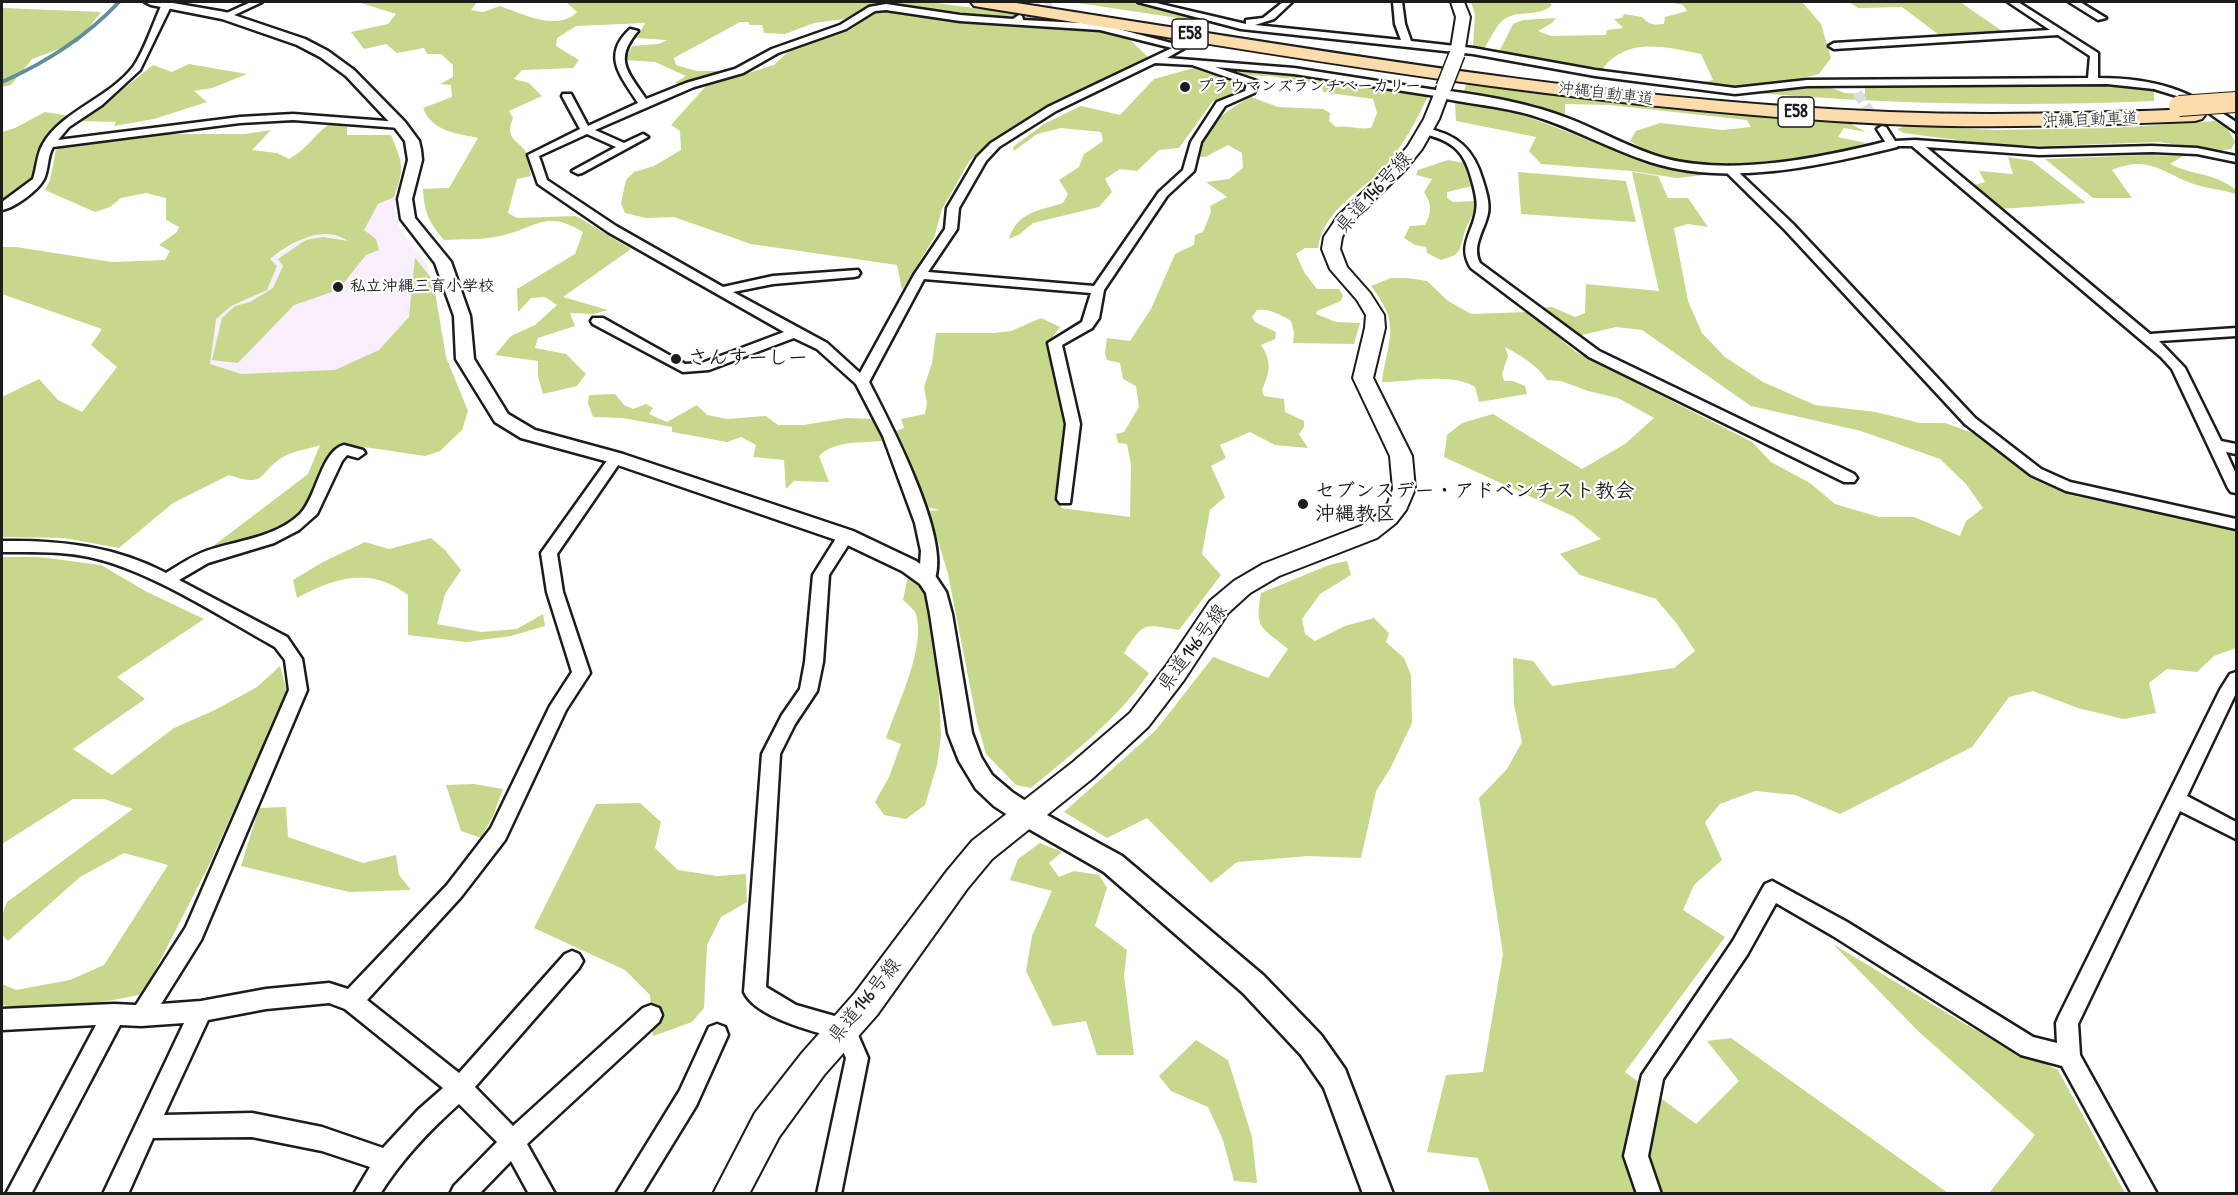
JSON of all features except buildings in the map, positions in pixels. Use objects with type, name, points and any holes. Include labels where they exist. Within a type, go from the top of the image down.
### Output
[{"type":"highway","name":"沖縄自動車道","points":[[980,2],[1400,66],[1583,92],[1691,104],[1820,114],[1995,122],[2093,120],[2187,111],[2236,102]]},
{"type":"highway","name":"沖縄自動車道","points":[[1033,2],[1480,69],[1741,99],[1971,111],[2187,111],[2235,122]]},
{"type":"main road","name":"県道146号線","points":[[730,1194],[767,1125],[982,850],[1083,770],[1139,720],[1175,673],[1219,607],[1242,587],[1271,570],[1369,532],[1388,518],[1398,505],[1404,489],[1401,456],[1363,378],[1364,364],[1376,328],[1376,317],[1371,306],[1340,270],[1332,248],[1333,237],[1340,225],[1401,165],[1425,131],[1458,52],[1462,17],[1458,2]]},
{"type":"street","points":[[225,16],[257,2]]},
{"type":"street","points":[[1143,2],[1199,12],[1231,24],[1291,33],[1407,43],[1595,74],[1735,91],[1807,83],[2060,83],[2093,80],[2131,82],[2186,95],[2235,122]]},
{"type":"street","points":[[1231,24],[1240,21],[1265,22],[1275,16],[1288,2]]},
{"type":"street","points":[[1398,2],[1400,24],[1407,43]]},
{"type":"street","points":[[2013,2],[2095,55],[2093,80]]},
{"type":"street","points":[[2074,2],[2101,18]]},
{"type":"street","points":[[2,207],[38,180],[43,155],[48,144],[65,125],[98,103],[137,68],[159,3],[225,16],[301,42],[324,54],[369,91],[400,125],[411,141],[415,160],[406,189],[405,210],[408,219],[443,262],[462,316],[465,359],[501,418],[528,434],[616,459],[846,536],[909,566],[927,579],[936,592],[941,614],[960,733],[971,761],[984,782],[1003,799],[1026,814],[1113,864],[1253,984],[1285,1017],[1311,1045],[1335,1079],[1378,1194]]},
{"type":"street","points":[[862,382],[920,276],[951,229],[953,208],[975,167],[995,145],[1052,110],[1181,48],[1100,27],[960,18],[886,7],[872,9],[843,27],[775,51],[739,71],[690,85],[533,155],[542,182],[612,229],[822,346],[862,382],[890,436],[922,523],[929,552],[927,579]]},
{"type":"street","points":[[633,31],[620,44],[617,59],[644,104]]},
{"type":"street","points":[[1834,46],[2060,32]]},
{"type":"street","points":[[1065,499],[1073,424],[1055,343],[1088,325],[1092,318],[1098,290],[1162,194],[1188,171],[1196,142],[1221,104],[1249,93],[1253,83],[1195,63],[1174,59],[1151,61]]},
{"type":"street","points":[[1195,63],[1256,65],[1443,90],[1534,111],[1667,164],[1701,168],[1729,169],[1860,153],[1892,144],[1915,143],[2039,152],[2152,149],[2197,151],[2235,157]]},
{"type":"street","points":[[1849,84],[1857,93]]},
{"type":"street","points":[[567,96],[587,130],[625,147]]},
{"type":"street","points":[[48,144],[240,120],[293,117],[400,125]]},
{"type":"street","points":[[1882,129],[1892,144]]},
{"type":"street","points":[[1425,131],[1437,132],[1455,141],[1473,162],[1483,210],[1469,247],[1469,257],[1475,265],[1594,354],[1850,478]]},
{"type":"street","points":[[578,171],[643,137]]},
{"type":"street","points":[[1915,143],[2148,338],[2178,368],[2236,489]]},
{"type":"street","points":[[1729,169],[1789,227],[1970,421],[2036,472],[2066,486],[2236,524]]},
{"type":"street","points":[[721,291],[773,280],[854,273]]},
{"type":"street","points":[[920,276],[1098,290]]},
{"type":"street","points":[[598,321],[683,368],[704,367],[795,333]]},
{"type":"street","points":[[2148,338],[2236,332]]},
{"type":"street","points":[[2215,445],[2236,449]]},
{"type":"street","points":[[166,581],[201,560],[276,536],[304,518],[318,501],[334,459],[344,450],[358,453]]},
{"type":"street","points":[[352,1000],[454,891],[498,834],[560,706],[581,673],[555,592],[549,553],[616,459]]},
{"type":"street","points":[[829,1194],[857,1058],[844,1029],[791,1014],[755,992],[771,754],[788,720],[808,691],[814,662],[821,575],[846,536]]},
{"type":"street","points":[[2,546],[50,546],[88,550],[136,565],[281,642],[293,659],[298,690],[194,933],[141,1016]]},
{"type":"street","points":[[2145,1194],[2069,1057],[2067,1023],[2236,679]]},
{"type":"street","points":[[2176,799],[2236,831]]},
{"type":"street","points":[[1649,1194],[1636,1156],[1653,1075],[1740,948],[1772,890],[1840,929],[2030,1047],[2069,1057]]},
{"type":"street","points":[[366,1194],[387,1161],[426,1118],[460,1088],[572,961]]},
{"type":"street","points":[[2,1018],[114,1014],[141,1016],[201,1011],[266,999],[329,993],[352,1000],[460,1088],[513,1142],[543,1194]]},
{"type":"street","points":[[115,1194],[201,1011]]},
{"type":"street","points":[[18,1194],[114,1014]]},
{"type":"street","points":[[462,1194],[513,1142],[651,1015]]},
{"type":"street","points":[[628,1194],[688,1098],[717,1035]]},
{"type":"street","points":[[147,1127],[252,1125],[322,1139],[387,1161]]},
{"type":"shaded area","name":"私立沖縄三育小学校","points":[[396,195],[395,209],[400,229],[427,265],[436,308],[385,359],[332,379],[244,378],[207,366],[215,320],[269,260],[305,237]]},
{"type":"green space","points":[[358,2],[477,2],[471,10],[483,12],[500,6],[540,20],[560,21],[577,12],[566,2],[878,2],[844,19],[814,23],[785,34],[764,33],[762,25],[740,22],[674,58],[676,65],[697,71],[728,71],[681,85],[674,83],[686,76],[655,62],[625,60],[632,46],[659,44],[667,40],[637,38],[645,23],[576,26],[557,38],[556,46],[579,60],[573,68],[522,70],[514,79],[529,83],[542,96],[509,111],[513,118],[510,132],[528,156],[531,176],[517,179],[508,213],[517,218],[576,216],[631,249],[563,297],[608,310],[594,314],[570,313],[575,326],[538,338],[535,348],[566,354],[586,374],[577,386],[543,394],[538,377],[538,361],[495,355],[511,336],[535,325],[557,305],[545,297],[531,298],[518,312],[517,289],[575,254],[583,232],[570,225],[550,221],[493,237],[444,240],[428,216],[423,189],[449,188],[478,138],[439,127],[432,122],[423,108],[452,97],[451,85],[440,84],[453,77],[453,65],[441,54],[427,54],[424,48],[397,53],[386,44],[364,49],[351,32],[388,24],[396,14]]},
{"type":"green space","points":[[878,2],[929,2],[1086,23],[1031,21],[1015,16],[996,17]]},
{"type":"green space","points":[[1071,2],[1130,2],[1225,25],[1078,3]]},
{"type":"green space","points":[[1471,2],[1549,2],[1552,5],[1541,11],[1515,15],[1503,20],[1484,49],[1473,47],[1475,15]]},
{"type":"green space","points":[[1668,2],[1802,2],[1821,24],[1831,58],[1819,74],[1786,82],[1736,88],[1701,83],[1713,80],[1701,54],[1661,47],[1635,48],[1623,52],[1612,59],[1602,70],[1499,52],[1513,24],[1523,20],[1556,18],[1538,31],[1551,36],[1606,35],[1607,30],[1623,28],[1614,19],[1622,18],[1624,14],[1642,17],[1649,23],[1664,24],[1665,17],[1687,11],[1683,5]]},
{"type":"green space","points":[[1849,2],[1960,2],[2005,33],[1943,38],[1902,7],[1858,8]]},
{"type":"green space","points":[[2,8],[101,12],[78,42],[32,59],[11,85],[2,87]]},
{"type":"green space","points":[[891,10],[948,21],[1098,30],[1129,39],[1148,57],[1046,108],[993,140],[970,160],[942,209],[934,238],[902,290],[897,265],[751,244],[674,217],[646,218],[625,213],[621,203],[626,180],[634,172],[654,166],[681,150],[680,131],[671,125],[706,86],[774,65],[791,49],[850,30],[876,12]]},
{"type":"green space","points":[[189,64],[247,74],[212,88],[194,91],[207,102],[154,119],[114,126],[116,122],[80,121],[153,65],[172,72]]},
{"type":"green space","points":[[1221,66],[1256,67],[1418,92],[1428,96],[1396,153],[1328,221],[1318,248],[1305,248],[1296,254],[1304,272],[1317,289],[1339,289],[1343,295],[1341,301],[1317,311],[1316,314],[1336,322],[1360,323],[1354,344],[1293,343],[1294,332],[1291,321],[1266,310],[1257,310],[1252,317],[1255,322],[1276,332],[1275,339],[1261,345],[1267,356],[1269,367],[1262,390],[1264,396],[1284,399],[1285,412],[1304,421],[1304,427],[1299,434],[1308,448],[1275,445],[1250,432],[1220,445],[1226,458],[1211,466],[1225,497],[1210,510],[1202,554],[1221,575],[1179,630],[1151,626],[1136,635],[1124,653],[1149,673],[1137,690],[1109,720],[1031,788],[1016,785],[986,754],[977,722],[948,574],[929,511],[940,510],[926,507],[896,431],[904,428],[901,419],[925,414],[927,403],[924,387],[932,363],[936,333],[1011,331],[1041,318],[1060,327],[1049,342],[1066,430],[1061,508],[1130,517],[1131,465],[1127,444],[1118,443],[1116,434],[1124,432],[1139,407],[1136,386],[1123,379],[1120,363],[1107,360],[1105,353],[1107,338],[1130,341],[1151,309],[1175,254],[1194,245],[1195,235],[1203,232],[1211,212],[1210,206],[1227,197],[1206,182],[1229,179],[1243,168],[1242,153],[1228,145],[1205,157],[1199,157],[1201,146],[1210,128],[1224,114],[1251,97],[1278,107],[1323,109],[1330,113],[1329,121],[1336,127],[1371,128],[1377,113],[1373,99],[1323,92],[1321,84],[1269,76],[1237,75],[1217,68]]},
{"type":"green space","points":[[1194,68],[1242,83],[1239,93],[1213,101],[1179,148],[1159,150],[1137,171],[1120,169],[1105,179],[1112,192],[1099,207],[1033,223],[1020,234],[1009,239],[1017,223],[1023,218],[1063,203],[1068,194],[1059,180],[1079,167],[1084,154],[1103,141],[1101,132],[1061,128],[1037,134],[1014,151],[1013,147],[1044,124],[1081,106],[1120,115],[1154,79]]},
{"type":"green space","points":[[1467,81],[1696,109],[1851,124],[1866,132],[1844,128],[1838,137],[1866,143],[1849,149],[1778,160],[1727,163],[1680,161],[1657,154],[1630,141],[1636,131],[1660,123],[1723,130],[1751,127],[1747,120],[1610,105],[1565,104],[1565,115],[1537,105],[1464,91]]},
{"type":"green space","points":[[2097,85],[2154,91],[2154,101],[2054,104],[1955,103],[1855,100],[1756,93],[1826,86],[1845,93],[1865,94],[1865,88],[1873,86]]},
{"type":"green space","points":[[1460,102],[1523,115],[1647,162],[1714,174],[1677,178],[1631,171],[1541,164],[1529,151],[1536,137],[1456,121],[1455,103]]},
{"type":"green space","points":[[45,112],[71,116],[43,143],[35,174],[22,189],[2,205],[2,132],[15,128]]},
{"type":"green space","points":[[2216,121],[2228,129],[2235,142],[2231,149],[2216,151],[2159,142],[2046,146],[1987,144],[1904,133],[1897,129],[1906,126],[1997,130],[2112,128]]},
{"type":"green space","points":[[329,124],[347,127],[347,135],[391,135],[395,145],[401,172],[394,197],[378,204],[364,230],[376,239],[379,250],[366,255],[338,290],[294,305],[238,363],[212,360],[222,318],[235,306],[250,302],[273,288],[283,266],[278,259],[306,240],[323,237],[348,241],[339,236],[318,235],[307,237],[278,253],[270,259],[277,266],[267,290],[231,306],[216,319],[210,364],[241,374],[335,370],[379,350],[409,317],[415,258],[433,280],[446,357],[468,411],[462,430],[440,451],[425,456],[344,444],[327,466],[301,513],[276,528],[204,553],[308,474],[320,445],[283,457],[256,480],[229,475],[173,503],[119,548],[64,538],[2,537],[2,397],[39,379],[58,400],[82,412],[117,367],[91,345],[102,329],[2,294],[2,247],[16,247],[112,262],[165,260],[170,251],[159,245],[177,232],[179,227],[166,220],[166,198],[146,193],[121,198],[110,207],[95,212],[45,190],[50,180],[56,150],[65,144],[163,134],[245,134],[271,130],[252,150],[277,153],[289,159]]},
{"type":"green space","points":[[2145,155],[2183,156],[2170,164],[2220,180],[2236,190],[2236,194],[2200,186],[2158,168],[2137,164],[2112,170],[2132,198],[2093,198],[2045,159]]},
{"type":"green space","points":[[2008,157],[2032,161],[2086,203],[1999,209],[1972,186],[1985,182],[1979,171],[2013,174]]},
{"type":"green space","points":[[1448,160],[1465,163],[1472,186],[1447,192],[1447,198],[1453,202],[1474,201],[1475,210],[1465,230],[1460,249],[1455,255],[1441,260],[1427,253],[1426,247],[1415,245],[1404,238],[1410,226],[1425,225],[1430,212],[1429,201],[1424,192],[1432,179],[1416,175],[1418,170]]},
{"type":"green space","points":[[1518,172],[1626,181],[1636,222],[1521,214]]},
{"type":"green space","points":[[1632,172],[1658,176],[1668,198],[1688,198],[1708,227],[1688,224],[1674,228],[1688,301],[1702,333],[1725,357],[1763,382],[1815,405],[1876,412],[1920,423],[1945,423],[1973,433],[2042,483],[2070,495],[2236,530],[2236,648],[2214,656],[2197,672],[2167,669],[2149,683],[2156,713],[2123,719],[2078,708],[2033,691],[2009,697],[1972,747],[1840,814],[1795,795],[1755,791],[1720,804],[1705,822],[1722,860],[1694,885],[1683,910],[1725,937],[1625,1072],[1696,1124],[1739,1081],[1707,1041],[1731,1038],[1948,1193],[1490,1193],[1478,1158],[1427,1152],[1446,1075],[1483,1072],[1503,954],[1479,798],[1507,769],[1522,742],[1514,705],[1513,658],[1533,661],[1552,686],[1674,668],[1695,651],[1677,624],[1656,599],[1580,575],[1560,554],[1601,539],[1573,516],[1444,457],[1447,435],[1462,423],[1493,414],[1582,469],[1625,444],[1654,418],[1618,398],[1588,391],[1561,381],[1547,380],[1533,365],[1505,347],[1508,356],[1502,374],[1504,381],[1513,381],[1525,386],[1527,394],[1479,402],[1475,387],[1465,382],[1430,379],[1382,382],[1390,322],[1381,300],[1371,286],[1391,278],[1427,281],[1448,301],[1471,314],[1528,312],[1576,352],[1752,442],[1771,462],[1810,483],[1835,504],[1879,517],[1914,517],[1960,536],[1966,521],[1983,508],[1966,484],[1940,459],[1861,431],[1751,406],[1642,330],[1616,327],[1578,336],[1540,308],[1552,307],[1575,317],[1585,313],[1586,284],[1659,291]]},
{"type":"green space","points":[[615,394],[624,405],[633,409],[646,404],[653,408],[649,414],[667,422],[697,405],[707,415],[727,419],[766,416],[778,425],[804,425],[846,418],[873,419],[883,441],[849,443],[833,447],[819,456],[829,482],[794,481],[786,489],[784,460],[753,457],[756,445],[741,437],[727,442],[672,432],[672,427],[623,418],[593,417],[588,403],[589,395]]},
{"type":"green space","points":[[431,538],[445,550],[461,570],[445,594],[437,624],[481,632],[517,629],[543,614],[545,626],[511,636],[466,642],[408,635],[408,595],[380,580],[366,578],[339,580],[297,598],[293,580],[323,562],[365,542],[389,549]]},
{"type":"green space","points":[[2,557],[39,557],[101,565],[147,592],[204,619],[117,677],[145,699],[73,749],[112,775],[174,728],[215,710],[257,687],[280,666],[287,692],[210,863],[143,994],[91,1004],[54,1007],[2,1005],[2,984],[16,990],[70,980],[104,965],[168,865],[124,853],[80,877],[8,941],[2,935],[2,915],[7,902],[133,809],[104,799],[73,799],[2,844]]},
{"type":"green space","points":[[1347,561],[1351,575],[1320,594],[1302,619],[1305,634],[1315,641],[1345,626],[1374,618],[1389,633],[1386,642],[1404,658],[1411,675],[1412,723],[1390,769],[1376,791],[1361,858],[1309,856],[1237,862],[1211,883],[1147,818],[1107,838],[1064,812],[1156,730],[1213,657],[1268,678],[1288,649],[1262,627],[1259,614],[1261,593],[1329,565]]},
{"type":"green space","points":[[908,576],[927,594],[935,619],[941,736],[937,765],[925,805],[906,819],[884,815],[875,802],[889,777],[901,744],[886,738],[909,676],[917,643],[916,614],[903,600]]},
{"type":"green space","points":[[474,784],[503,789],[493,816],[481,838],[461,831],[446,785]]},
{"type":"green space","points":[[640,803],[661,822],[655,848],[678,870],[717,876],[746,874],[747,902],[721,917],[707,945],[704,1008],[692,1022],[653,1036],[650,995],[625,970],[534,928],[596,804]]},
{"type":"green space","points":[[286,807],[288,837],[363,863],[396,855],[399,875],[411,890],[349,892],[241,866],[259,808]]},
{"type":"green space","points":[[1040,843],[1062,852],[1049,863],[1059,877],[1074,871],[1099,875],[1107,888],[1095,926],[1127,950],[1124,976],[1134,1055],[1097,1055],[1086,1021],[1053,1026],[1026,971],[1032,936],[1052,891],[1010,880],[1018,859]]},
{"type":"green space","points":[[1833,944],[1970,1027],[2058,1070],[2125,1193],[1989,1193],[2035,1135],[1918,1031]]},
{"type":"green space","points":[[1196,1040],[1228,1060],[1252,1137],[1257,1183],[1234,1181],[1223,1140],[1208,1107],[1171,1091],[1159,1076]]},
{"type":"waterway","points":[[2,82],[65,48],[119,2]]},
{"type":"tunnel","points":[[1019,18],[1051,2]]},
{"type":"tunnel","points":[[1857,93],[1882,129]]},
{"type":"place","name":"プラウマンズランチベーカリー","points":[[1185,87]]},
{"type":"place","name":"私立沖縄三育小学校","points":[[338,287]]},
{"type":"place","name":"さんすーしー","points":[[676,359]]},
{"type":"place","name":"セブンスデー・アドベンチスト教会 沖縄教区","points":[[1303,504]]}]
